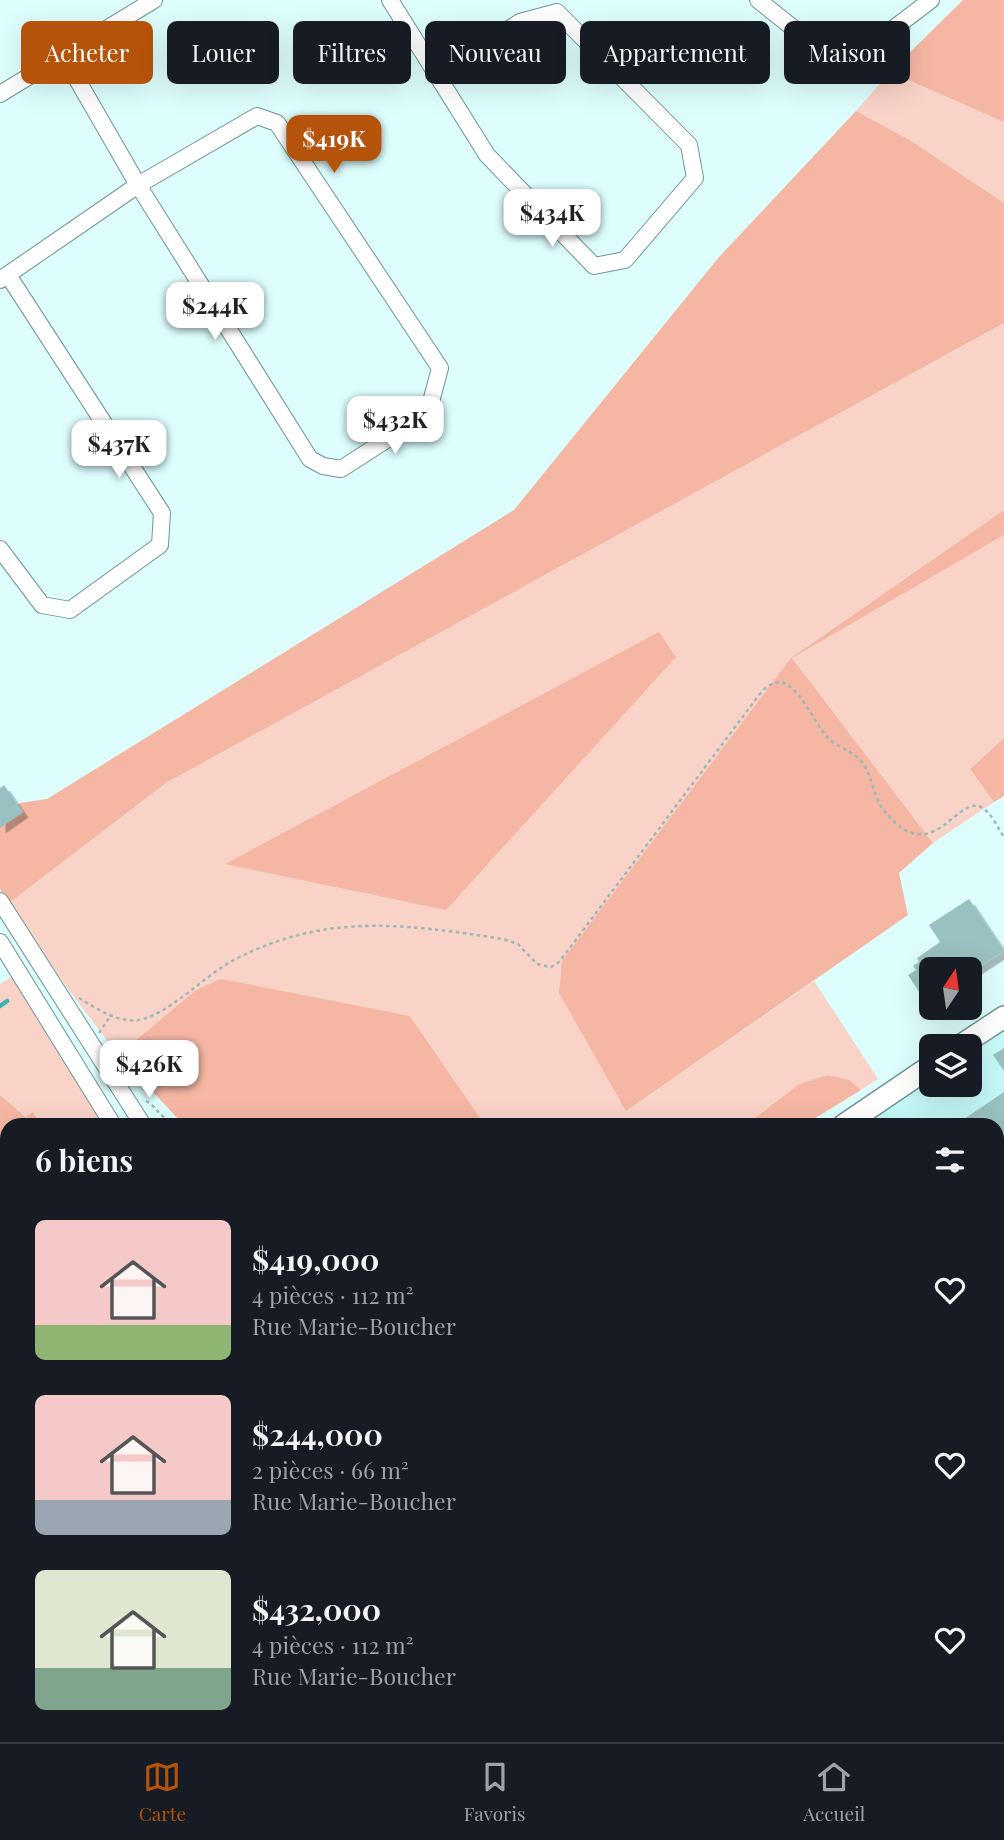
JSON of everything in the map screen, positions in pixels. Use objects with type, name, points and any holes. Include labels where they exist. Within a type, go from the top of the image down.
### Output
[{"type":"main road","points":[[978,1034],[1004,1017]]},
{"type":"main road","points":[[854,1118],[919,1074]]},
{"type":"street","points":[[119,21],[154,0]]},
{"type":"street","points":[[390,0],[425,58]]},
{"type":"street","points":[[758,0],[817,47],[855,46],[889,32],[931,0]]},
{"type":"street","points":[[557,12],[689,145],[695,178],[625,260],[594,266],[487,155],[436,76],[520,22],[557,12]]},
{"type":"street","points":[[0,94],[21,81]]},
{"type":"street","points":[[0,549],[42,605],[70,610],[160,545],[162,513],[4,277],[138,185],[257,116],[277,123],[440,368],[428,414],[341,469],[323,466],[310,459],[138,185],[80,84]]},
{"type":"street","points":[[0,901],[139,1118]]},
{"type":"street","points":[[22,936],[1,946],[109,1118]]},
{"type":"path","points":[[72,990],[80,998],[111,1015],[134,1021],[156,1014],[233,961],[275,942],[333,928],[398,925],[503,939],[518,944],[537,964],[551,967],[559,962],[569,949],[759,695],[775,681],[792,687],[828,737],[860,759],[883,809],[895,823],[909,832],[924,835],[937,830],[970,807],[977,806],[985,809],[1004,837]]},
{"type":"path","points":[[91,1044],[111,1015]]},
{"type":"shaded area","points":[[963,0],[1004,0],[1004,122],[910,81],[910,52]]},
{"type":"shaded area","points":[[910,81],[1004,122],[1004,203],[910,140],[856,111],[880,84],[910,84]]},
{"type":"shaded area","points":[[856,111],[910,140],[1004,203],[1004,323],[166,783],[9,903],[0,889],[0,817],[20,803],[47,799],[514,510],[719,257]]},
{"type":"shaded area","points":[[1004,323],[1004,510],[801,651],[1004,535],[1004,738],[970,769],[994,802],[933,843],[792,658],[626,1111],[814,981],[878,1079],[861,1090],[850,1080],[828,1075],[799,1084],[755,1118],[480,1118],[410,1016],[196,990],[118,1055],[65,985],[9,903],[166,783]]},
{"type":"shaded area","points":[[1004,510],[1004,535],[792,658],[933,843],[899,873],[908,915],[626,1111],[559,993],[562,961],[791,658]]},
{"type":"shaded area","points":[[659,632],[676,657],[446,910],[225,864]]},
{"type":"shaded area","points":[[1004,738],[1004,796],[994,802],[970,769]]},
{"type":"shaded area","points":[[13,976],[103,1118],[37,1118],[33,1112],[27,1117],[0,1095],[0,984]]},
{"type":"shaded area","points":[[221,979],[410,1016],[480,1118],[177,1118],[118,1055],[196,990]]},
{"type":"shaded area","points":[[1004,1017],[1004,1118],[854,1118],[919,1074],[919,1097],[982,1097],[982,1036]]},
{"type":"shaded area","points":[[828,1075],[850,1080],[861,1090],[815,1118],[755,1118],[799,1084]]},
{"type":"shaded area","points":[[0,1095],[26,1117],[33,1112],[37,1118],[0,1118]]},
{"type":"building","points":[[4,785],[23,812],[0,828],[0,788]]},
{"type":"building","points":[[969,899],[1004,951],[982,965],[982,957],[919,957],[919,962],[917,958],[940,942],[929,925]]},
{"type":"building","points":[[919,962],[919,992],[908,975],[916,970],[913,966]]},
{"type":"building","points":[[1004,1048],[1004,1071],[993,1055]]},
{"type":"building","points":[[1004,1092],[1004,1118],[965,1118]]},
{"type":"waterway","points":[[0,1006],[7,1001]]}]
